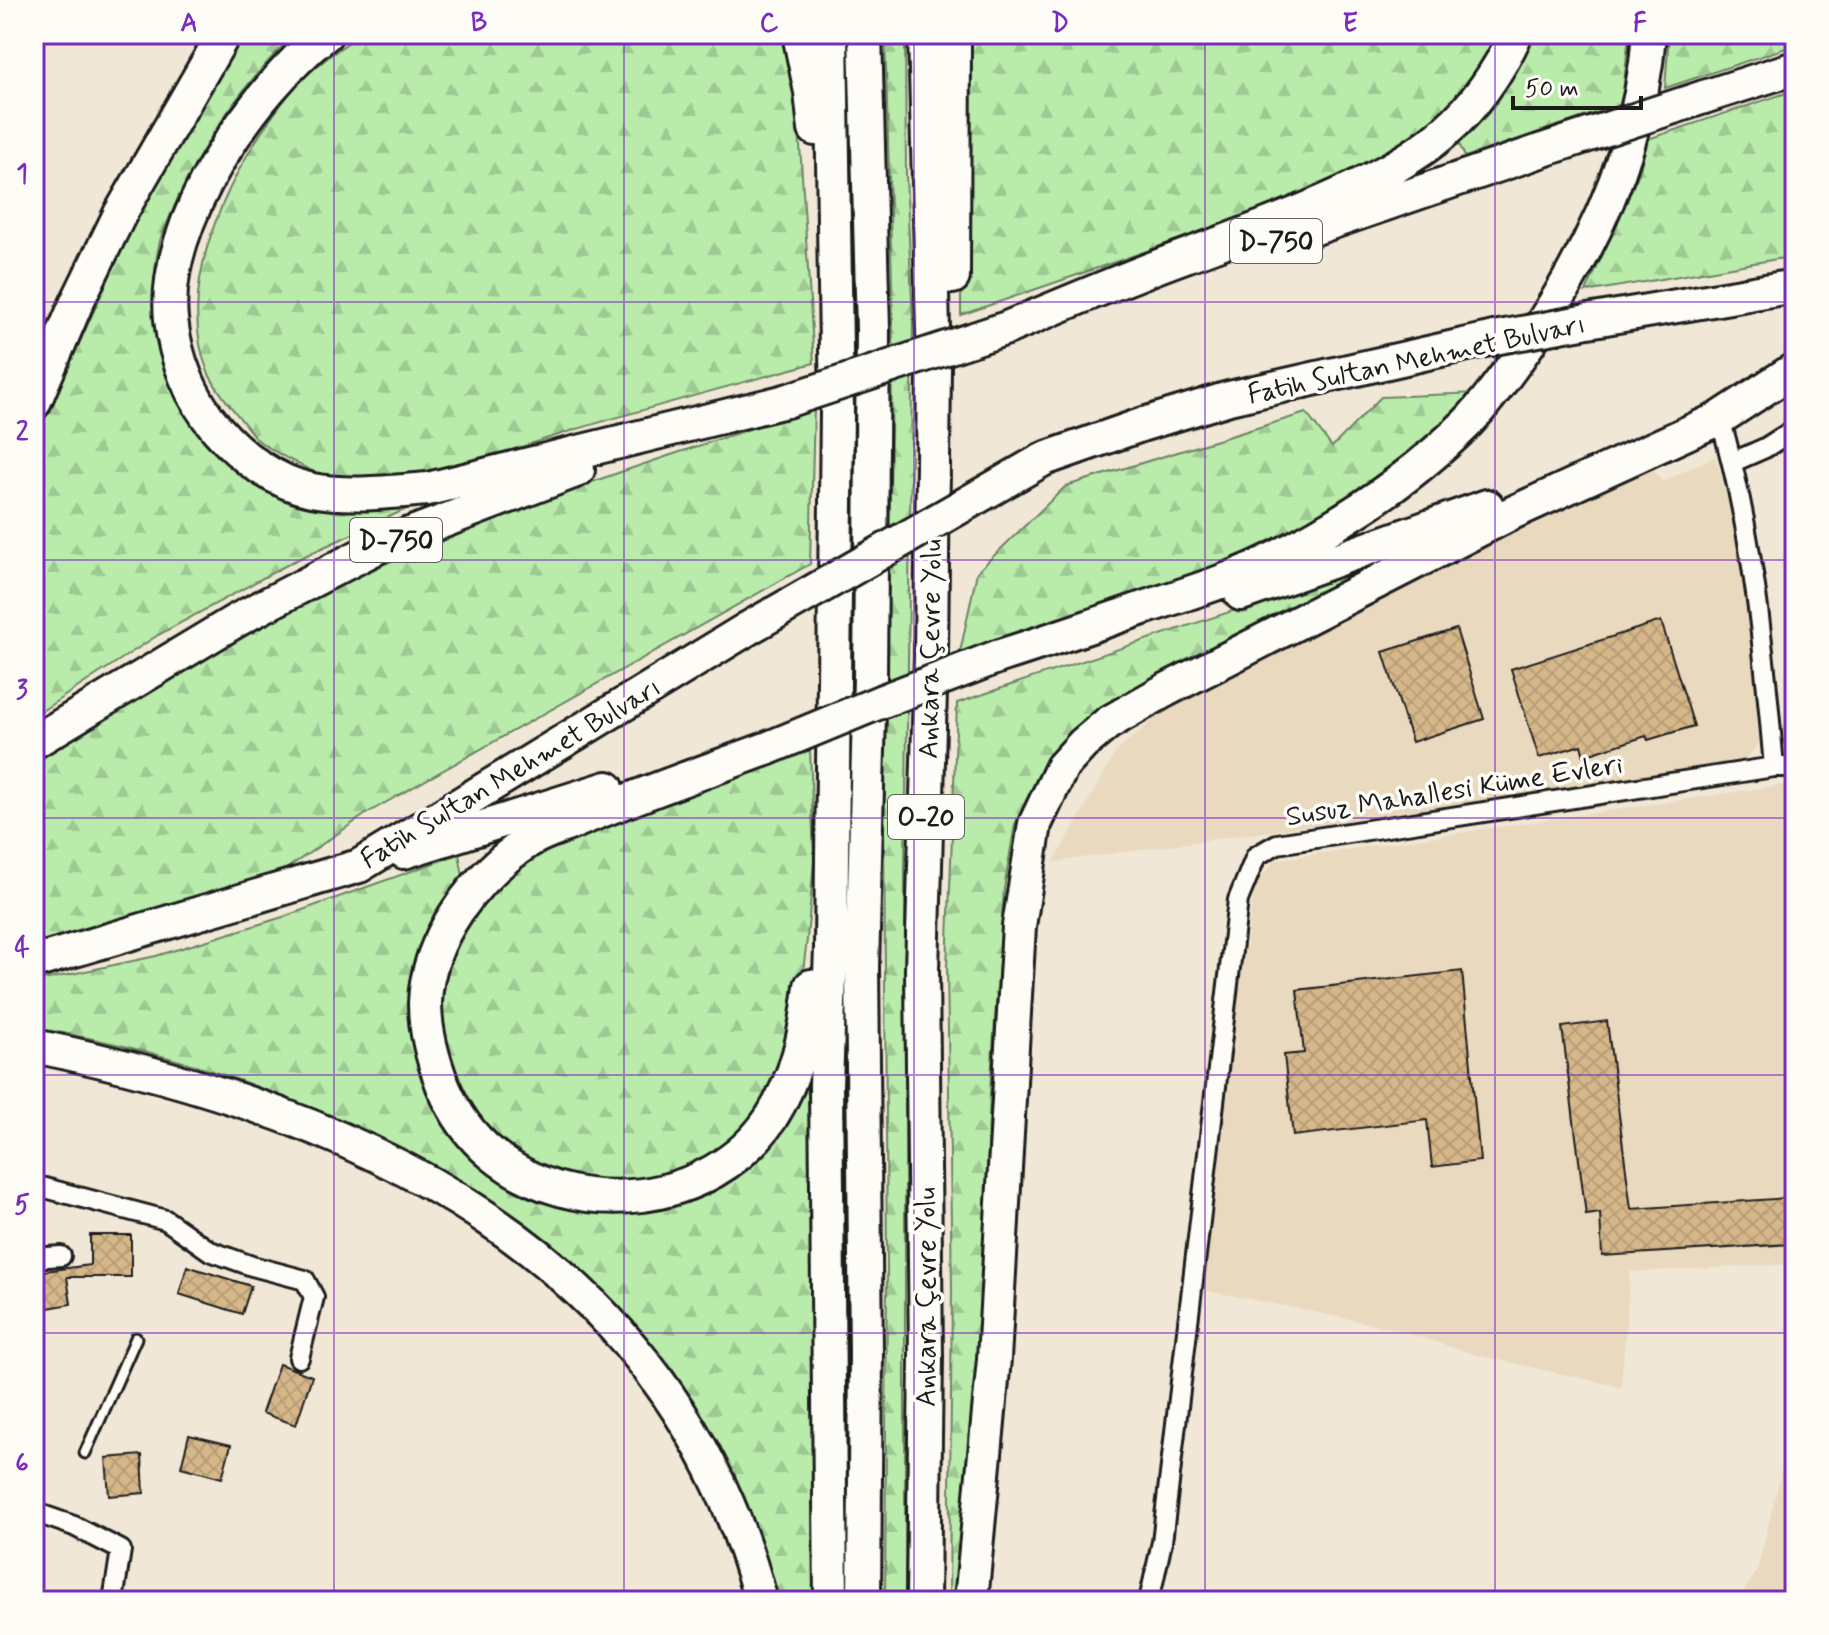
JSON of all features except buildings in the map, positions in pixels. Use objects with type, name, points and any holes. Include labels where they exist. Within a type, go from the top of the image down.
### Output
[{"type":"highway","points":[[34,403],[77,302],[120,214],[224,34]]},
{"type":"highway","points":[[326,34],[283,73],[257,103],[223,152],[201,192],[183,235],[173,278],[171,318],[181,362],[200,410],[225,439],[277,479],[312,490],[381,493],[428,489],[786,401]]},
{"type":"highway","points":[[799,34],[811,92],[819,166],[827,318],[837,411]]},
{"type":"highway","points":[[831,34],[837,411],[831,948],[826,1085],[831,1601]]},
{"type":"highway","name":"Ankara Çevre Yolu","points":[[864,1601],[866,1353],[862,967],[870,678],[873,346],[865,34]]},
{"type":"highway","name":"Ankara Çevre Yolu","points":[[923,1601],[926,1357],[922,970],[931,657],[934,367],[925,34]]},
{"type":"highway","points":[[931,543],[954,356],[954,34]]},
{"type":"highway","points":[[1007,328],[1185,256],[1280,222],[1411,159],[1439,139],[1486,89],[1516,34]]},
{"type":"highway","points":[[999,664],[1227,581],[1283,555],[1359,508],[1426,461],[1470,420],[1550,313],[1581,261],[1604,212],[1631,138],[1647,60],[1649,34]]},
{"type":"highway","name":"D-750","points":[[34,742],[237,620],[381,545],[568,473],[1370,211],[1543,150],[1795,68]]},
{"type":"highway","name":"Fatih Sultan Mehmet Bulvarı","points":[[34,962],[359,866],[747,629],[1044,459],[1229,398],[1494,338],[1795,286]]},
{"type":"highway","points":[[359,866],[764,743],[999,664],[1235,596],[1484,507],[1795,367]]},
{"type":"highway","points":[[971,1601],[994,1359],[1019,926],[1035,824],[1062,767],[1108,723],[1177,684],[1512,513],[1720,418],[1795,367]]},
{"type":"highway","points":[[764,743],[531,839],[476,885],[442,938],[431,969],[425,1002],[428,1038],[435,1066],[466,1128],[492,1154],[521,1174],[581,1194],[607,1197],[660,1193],[695,1181],[725,1165],[747,1146],[770,1119],[786,1091],[802,1052],[809,1003],[823,858],[823,750],[835,608]]},
{"type":"highway","points":[[34,1046],[160,1075],[297,1120],[369,1150],[493,1220],[533,1249],[610,1324],[647,1366],[680,1413],[726,1500],[750,1559],[761,1601]]},
{"type":"street","points":[[1720,418],[1733,462],[1760,610],[1774,767]]},
{"type":"street","points":[[1733,462],[1765,448],[1795,429]]},
{"type":"street","name":"Susuz Mahallesi Küme Evleri","points":[[1149,1601],[1164,1526],[1238,900],[1256,856],[1277,844],[1774,767],[1795,767]]},
{"type":"street","points":[[34,1185],[166,1220],[210,1251],[305,1280],[314,1297],[299,1358]]},
{"type":"street","points":[[34,1258],[61,1256]]},
{"type":"street","points":[[34,1512],[74,1526],[121,1550],[113,1601]]},
{"type":"lane","points":[[85,1453],[136,1338]]},
{"type":"shaded area","points":[[1715,456],[1742,543],[1759,744],[1740,764],[1054,862],[1116,752],[1169,706],[1327,618],[1651,466],[1662,482]]},
{"type":"shaded area","points":[[1795,783],[1795,1264],[1630,1272],[1621,1387],[1477,1355],[1388,1327],[1195,1288],[1255,885],[1275,860]]},
{"type":"shaded area","points":[[1795,1416],[1795,1601],[1737,1601],[1757,1571]]},
{"type":"green space","points":[[242,34],[295,34],[259,72],[226,114],[185,183],[161,237],[154,300],[163,362],[188,418],[206,442],[228,462],[291,497],[318,508],[348,511],[417,504],[294,561],[158,635],[34,716],[34,443],[130,231]]},
{"type":"green space","points":[[360,34],[788,34],[799,129],[814,363],[604,421],[457,466],[395,479],[339,481],[298,464],[258,440],[226,401],[208,372],[199,337],[198,300],[203,262],[230,188],[269,121],[306,76]]},
{"type":"green space","points":[[885,34],[905,34],[906,175],[913,320],[905,865],[905,1601],[885,1601],[887,1271],[884,830],[893,320]]},
{"type":"green space","points":[[962,34],[1500,34],[1475,78],[1433,133],[1292,201],[961,315]]},
{"type":"green space","points":[[1529,34],[1629,34],[1622,104],[1465,157],[1457,139]]},
{"type":"green space","points":[[1669,34],[1795,34],[1795,45],[1665,88]]},
{"type":"green space","points":[[1795,90],[1795,256],[1586,292],[1639,173],[1648,139]]},
{"type":"green space","points":[[1477,393],[1442,430],[1333,514],[1236,562],[959,657],[977,572],[1066,486],[1306,413],[1332,447],[1381,397]]},
{"type":"green space","points":[[814,408],[810,564],[369,812],[264,884],[34,946],[34,762],[258,629],[398,558],[552,496]]},
{"type":"green space","points":[[1343,574],[1349,584],[1051,758],[1015,824],[1004,889],[990,1092],[980,1354],[961,1601],[949,1601],[952,1288],[947,967],[957,703]]},
{"type":"green space","points":[[810,748],[814,861],[807,939],[797,1020],[778,1090],[715,1158],[648,1181],[612,1182],[579,1178],[546,1168],[514,1152],[489,1130],[467,1102],[451,1070],[437,1009],[450,953],[476,903],[545,846]]},
{"type":"green space","points":[[459,854],[463,876],[440,912],[414,1036],[417,1063],[426,1092],[440,1120],[463,1146],[550,1200],[604,1213],[655,1207],[694,1194],[813,1057],[821,1601],[776,1601],[748,1516],[713,1440],[670,1371],[620,1310],[562,1256],[497,1207],[425,1163],[346,1123],[270,1092],[154,1054],[34,1028],[34,982],[156,956],[283,917]]}]
